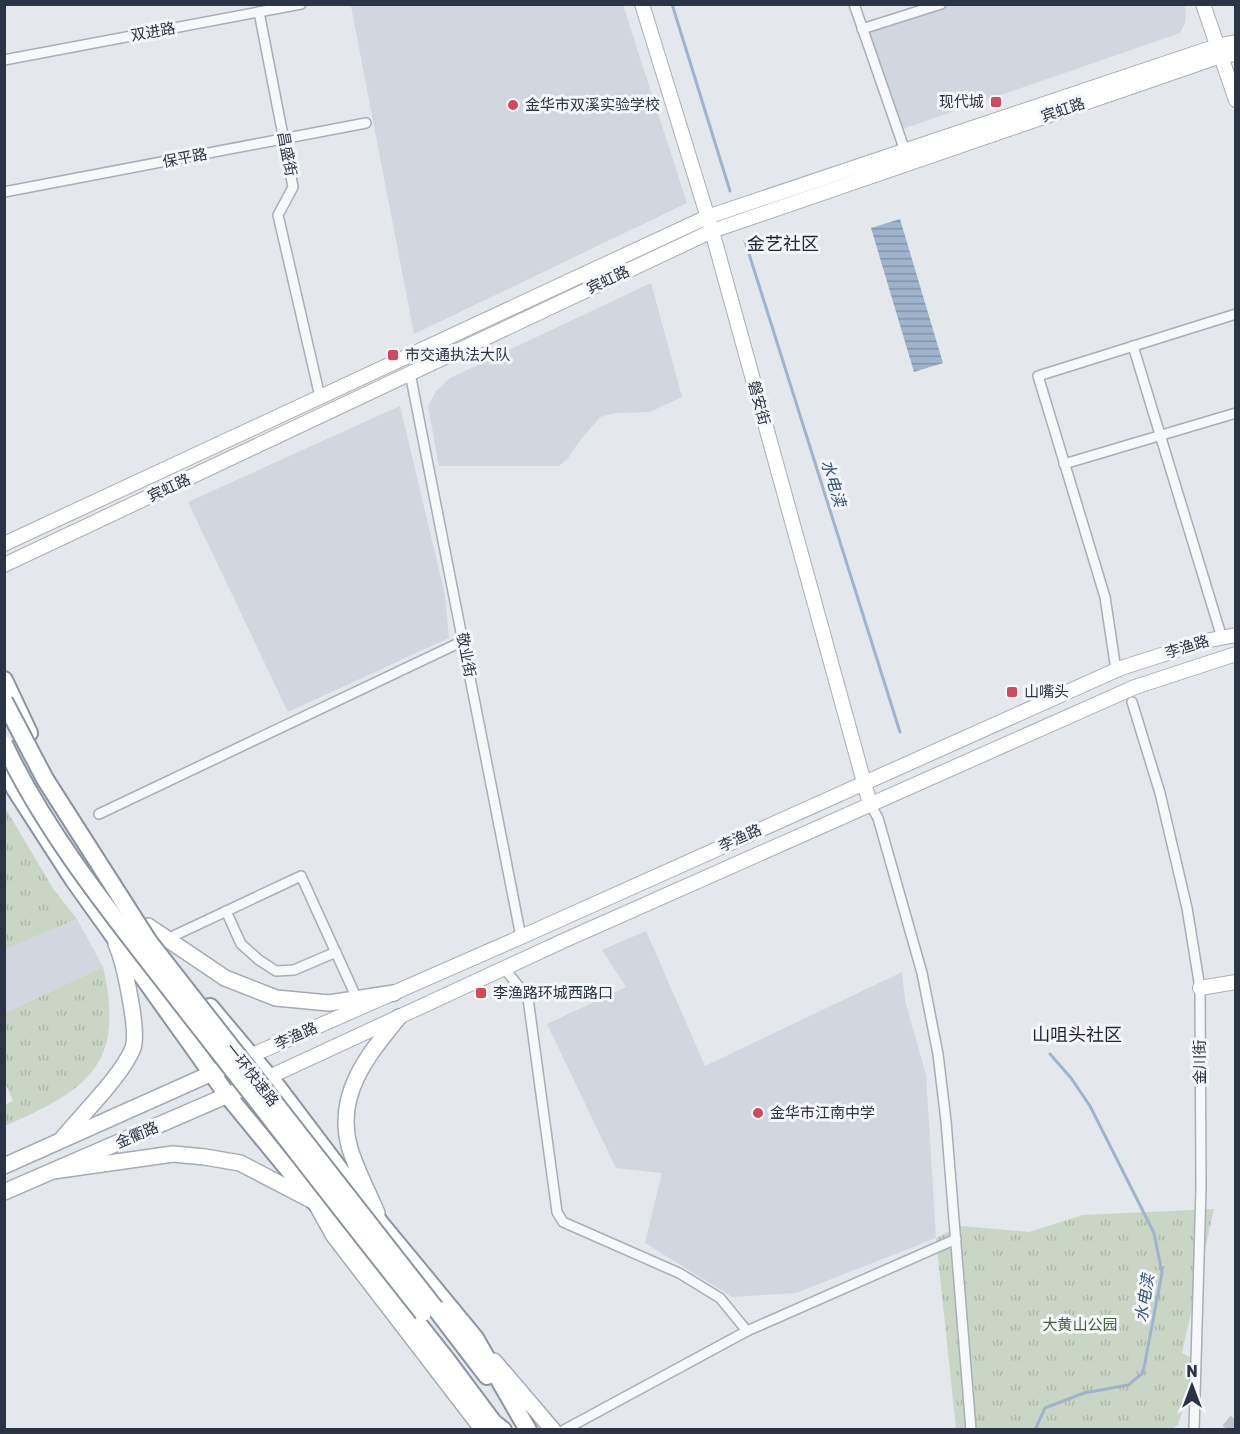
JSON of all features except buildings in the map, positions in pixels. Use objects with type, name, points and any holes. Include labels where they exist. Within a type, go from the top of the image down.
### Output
[{"type":"highway","points":[[4,681],[37,749],[106,862],[174,965],[268,1077],[381,1224],[475,1338],[528,1430]]},
{"type":"highway","name":"一环快速路","points":[[4,701],[45,778],[149,942],[429,1310],[528,1430]]},
{"type":"highway","name":"一环快速路","points":[[4,744],[45,817],[112,914],[351,1223],[429,1310],[509,1430]]},
{"type":"highway","points":[[4,766],[15,789],[73,879],[228,1096],[315,1202],[344,1229],[493,1422],[503,1430]]},
{"type":"main road","name":"磐安街","points":[[642,4],[710,224],[870,804]]},
{"type":"main road","points":[[1203,4],[1236,100]]},
{"type":"main road","name":"宾虹路","points":[[4,565],[410,373],[710,224],[1219,51],[1236,42]]},
{"type":"main road","name":"宾虹路","points":[[4,544],[320,397],[710,224],[905,151],[1219,51],[1236,54]]},
{"type":"main road","name":"李渔路","points":[[394,993],[1116,670],[1205,641],[1229,636]]},
{"type":"main road","name":"李渔路","points":[[268,1077],[504,968],[1135,687],[1236,654]]},
{"type":"main road","points":[[148,926],[225,978],[276,998],[328,1003],[359,1003],[394,993]]},
{"type":"main road","points":[[59,1142],[103,1091],[134,1046],[130,997],[124,965],[107,928]]},
{"type":"main road","points":[[1200,988],[1236,982]]},
{"type":"main road","name":"李渔路","points":[[250,1056],[359,1003]]},
{"type":"main road","points":[[381,1224],[350,1147],[346,1117],[351,1089],[364,1061],[399,1017]]},
{"type":"main road","name":"金衢路","points":[[4,1166],[250,1056]]},
{"type":"main road","name":"金衢路","points":[[4,1192],[268,1077]]},
{"type":"main road","points":[[53,1172],[173,1154],[205,1157],[240,1163],[315,1202],[334,1236],[483,1430]]},
{"type":"main road","points":[[475,1338],[553,1430]]},
{"type":"street","name":"双进路","points":[[4,60],[301,4]]},
{"type":"street","points":[[854,4],[905,151]]},
{"type":"street","points":[[862,29],[941,4]]},
{"type":"street","name":"昌盛街","points":[[259,12],[293,187],[278,215],[320,397]]},
{"type":"street","name":"保平路","points":[[4,192],[366,123]]},
{"type":"street","points":[[1116,670],[1105,597],[1038,376],[1236,314]]},
{"type":"street","points":[[1133,346],[1229,636]]},
{"type":"street","name":"敬业街","points":[[410,373],[521,937]]},
{"type":"street","points":[[1064,464],[1236,413]]},
{"type":"street","points":[[99,814],[463,641]]},
{"type":"street","name":"金川街","points":[[1132,702],[1160,793],[1187,908],[1200,988],[1201,1188],[1194,1430]]},
{"type":"street","points":[[870,804],[878,818],[919,962],[938,1054],[946,1120],[971,1430]]},
{"type":"street","points":[[167,939],[301,876],[359,1003]]},
{"type":"street","points":[[226,911],[241,944],[276,971],[294,970],[336,952]]},
{"type":"street","points":[[504,968],[528,998],[557,1212],[563,1222],[679,1273],[720,1298],[747,1331]]},
{"type":"street","points":[[564,1430],[747,1331],[956,1239]]},
{"type":"shaded area","name":"金华市双溪实验学校","points":[[361,4],[623,5],[687,203],[414,334],[351,6]]},
{"type":"shaded area","points":[[1184,4],[1185,23],[1180,33],[894,132],[864,22],[918,5]]},
{"type":"shaded area","points":[[651,283],[682,397],[650,412],[614,413],[600,417],[569,457],[559,466],[439,466],[428,406],[436,391],[450,378]]},
{"type":"shaded area","points":[[400,406],[445,595],[449,638],[288,712],[188,502]]},
{"type":"shaded area","points":[[77,919],[103,967],[5,1013],[4,949]]},
{"type":"shaded area","name":"金华市江南中学","points":[[646,931],[705,1066],[902,972],[905,1000],[926,1075],[936,1238],[796,1293],[732,1297],[645,1243],[662,1173],[616,1168],[547,1024],[626,987],[602,950]]},
{"type":"green space","points":[[4,806],[54,890],[77,919],[5,949]]},
{"type":"green space","points":[[103,967],[109,1000],[109,1028],[104,1051],[93,1070],[78,1086],[58,1100],[5,1126],[5,1105],[13,1101],[5,1082],[5,1013]]},
{"type":"green space","name":"大黄山公园","points":[[1214,1209],[1182,1353],[1197,1361],[1178,1425],[1170,1430],[956,1429],[936,1238],[961,1226],[1029,1232],[1083,1215]]},
{"type":"water","points":[[900,219],[943,363],[914,372],[871,228]]},
{"type":"waterway","name":"水电渎","points":[[672,4],[730,191]]},
{"type":"waterway","name":"水电渎","points":[[745,241],[900,732]]},
{"type":"waterway","name":"水电渎","points":[[1035,1430],[1045,1408],[1084,1393],[1128,1385],[1143,1373],[1162,1273],[1154,1233],[1090,1106],[1071,1078],[1050,1054]]},
{"type":"tunnel","points":[[1228,1430],[1236,1420]]},
{"type":"place","name":"现代城","points":[[996,102]]},
{"type":"place","name":"金华市双溪实验学校","points":[[513,105]]},
{"type":"place","name":"市交通执法大队","points":[[393,355]]},
{"type":"place","name":"山嘴头","points":[[1012,692]]},
{"type":"place","name":"李渔路环城西路口","points":[[481,993]]},
{"type":"place","name":"金华市江南中学","points":[[758,1113]]},
{"type":"district","name":"金艺社区","points":[[783,244]]},
{"type":"district","name":"山咀头社区","points":[[1077,1035]]}]
